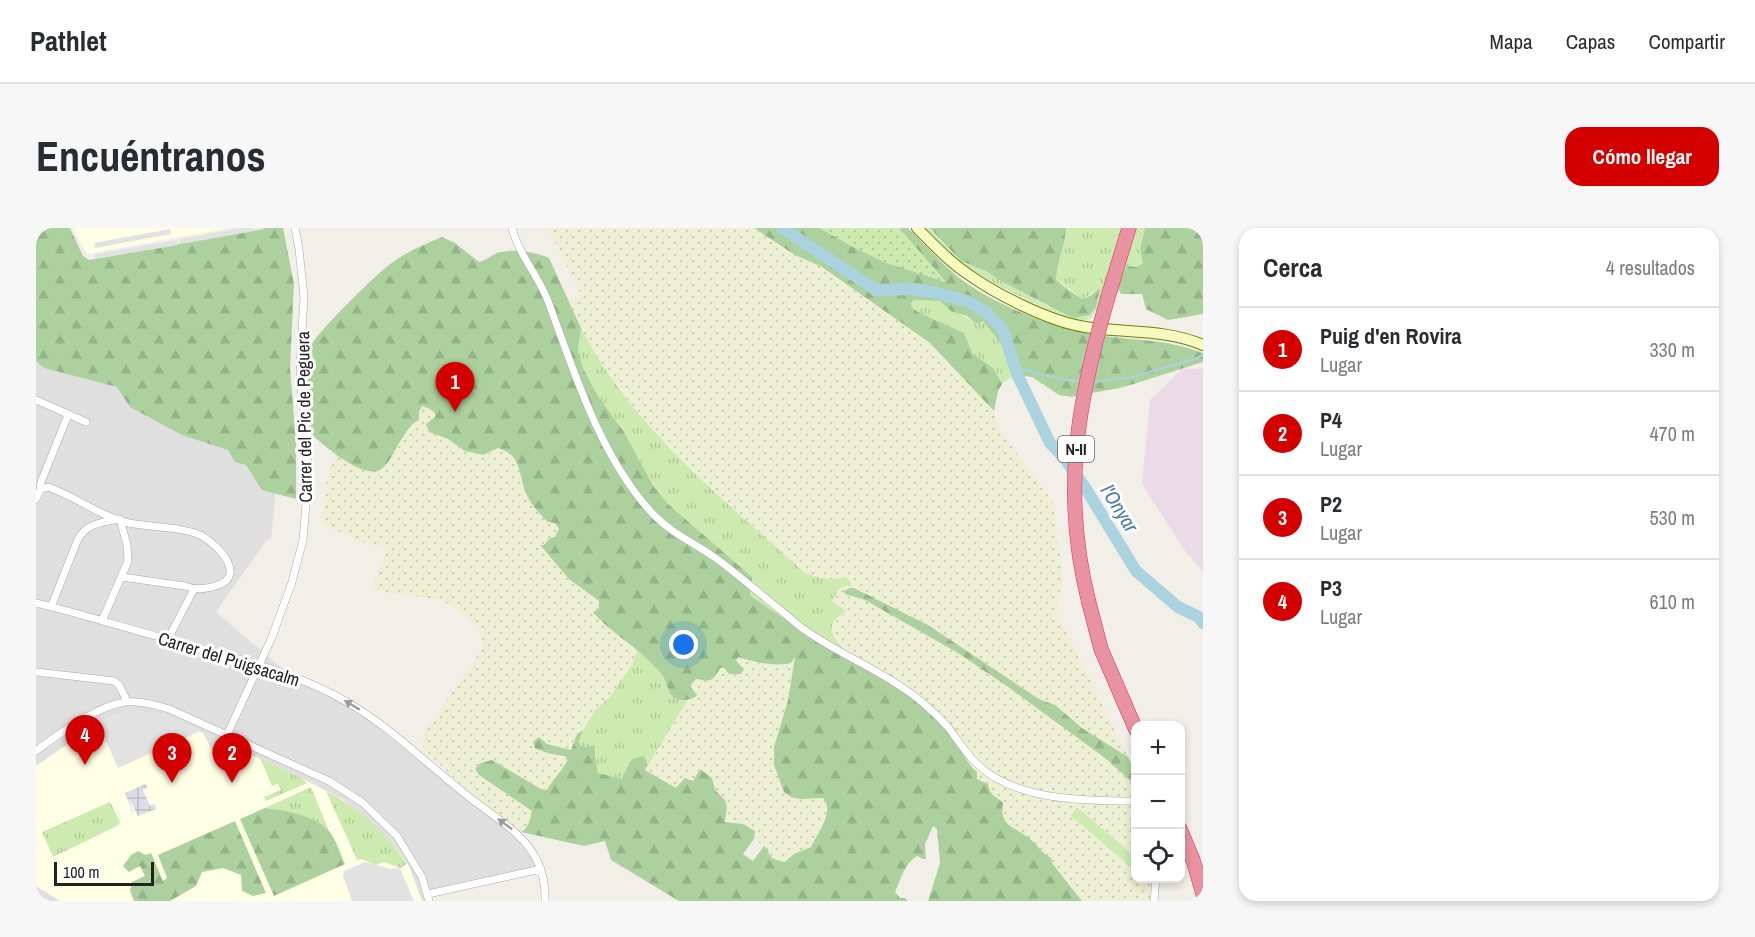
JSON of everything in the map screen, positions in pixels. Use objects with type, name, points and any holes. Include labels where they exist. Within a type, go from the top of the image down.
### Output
[{"type":"highway","name":"N-II","points":[[1129,228],[1084,388],[1075,460],[1076,529],[1089,603],[1101,649],[1132,721]]},
{"type":"highway","points":[[1185,841],[1203,894]]},
{"type":"main road","points":[[917,228],[963,271],[1053,319],[1086,327],[1176,336],[1201,344]]},
{"type":"street","name":"Carrer del Pic de Peguera","points":[[227,735],[272,637],[303,540],[308,443],[300,389],[304,297],[295,228]]},
{"type":"street","points":[[512,228],[517,246],[542,285],[597,427],[627,481],[655,516],[716,558],[804,628],[913,695],[946,726],[974,761],[992,776],[1008,785],[1059,797],[1131,801]]},
{"type":"street","points":[[36,400],[86,422]]},
{"type":"street","points":[[36,500],[68,415]]},
{"type":"street","points":[[40,490],[48,487],[128,523],[195,533],[209,542],[227,561],[231,574],[224,584],[194,590],[185,586],[122,577]]},
{"type":"street","points":[[102,621],[129,556],[120,519]]},
{"type":"street","points":[[51,607],[78,539],[84,530],[120,519]]},
{"type":"street","points":[[168,639],[194,590]]},
{"type":"street","name":"Carrer del Puigsacalm","points":[[36,603],[239,658],[319,688],[368,714],[469,797],[516,831],[527,843],[541,869],[545,901]]},
{"type":"street","points":[[36,672],[114,681],[119,685],[127,702]]},
{"type":"street","points":[[36,751],[105,708],[127,702],[145,703],[169,709],[329,781],[363,803],[397,836],[422,878],[428,897],[541,869]]},
{"type":"street","points":[[1154,901],[1156,883]]},
{"type":"shaded area","points":[[73,228],[229,228],[87,254]]},
{"type":"shaded area","points":[[241,228],[266,229],[181,244],[180,239]]},
{"type":"shaded area","points":[[548,228],[754,228],[795,255],[821,267],[930,343],[994,411],[997,426],[1053,502],[1063,579],[1056,611],[1128,757],[1082,728],[1055,705],[1039,699],[928,625],[854,588],[848,596],[865,600],[958,653],[1110,761],[1131,781],[1131,852],[1077,807],[1071,816],[1131,868],[1131,883],[1149,883],[1154,887],[1154,901],[1082,901],[1039,848],[1024,834],[1011,828],[1001,812],[999,798],[993,796],[989,791],[988,784],[977,779],[980,767],[847,654],[833,635],[832,629],[836,620],[846,611],[832,602],[839,589],[851,584],[846,576],[821,579],[805,573],[675,455],[629,403],[596,358],[569,302],[582,297]]},
{"type":"shaded area","points":[[170,229],[171,234],[95,248],[94,243]]},
{"type":"shaded area","points":[[177,240],[178,245],[95,259],[94,254]]},
{"type":"shaded area","points":[[36,329],[264,468],[276,491],[271,538],[265,542],[216,612],[291,676],[344,700],[516,832],[541,869],[428,893],[429,901],[36,901]]},
{"type":"shaded area","points":[[1203,368],[1203,572],[1185,551],[1142,484],[1150,400],[1182,369]]},
{"type":"shaded area","points":[[422,406],[435,413],[435,417],[426,424],[429,432],[448,439],[465,451],[489,453],[498,448],[516,459],[527,497],[548,522],[555,523],[559,529],[555,537],[540,546],[569,579],[599,601],[602,622],[637,651],[632,665],[610,697],[601,703],[583,730],[579,731],[571,750],[552,746],[544,741],[535,748],[552,755],[565,756],[568,759],[548,791],[492,760],[479,775],[532,811],[525,830],[521,832],[462,786],[424,749],[422,743],[425,731],[482,649],[482,640],[476,626],[441,600],[372,589],[387,548],[364,543],[321,523],[327,481],[336,454],[362,470],[386,465],[411,426],[420,417],[419,412]]},
{"type":"shaded area","points":[[795,655],[791,686],[776,739],[773,760],[819,798],[823,798],[826,802],[827,813],[811,847],[794,854],[786,862],[772,858],[768,854],[768,849],[738,823],[725,822],[727,807],[725,800],[715,790],[712,778],[700,769],[693,781],[685,778],[676,788],[645,770],[687,701],[690,700],[694,680],[715,678],[720,668],[724,668],[726,672],[742,666],[735,661],[738,657],[748,660]]},
{"type":"shaded area","points":[[129,710],[162,714],[342,799],[373,824],[399,852],[409,866],[422,901],[60,901],[36,886],[36,766],[98,723]]},
{"type":"shaded area","points":[[129,710],[162,714],[200,731],[118,768],[98,723]]},
{"type":"shaded area","points":[[203,733],[232,745],[235,752],[216,760]]},
{"type":"shaded area","points":[[146,784],[147,788],[143,790],[150,806],[155,804],[156,809],[138,816],[129,798],[135,818],[125,793]]},
{"type":"shaded area","points":[[365,862],[391,869],[400,868],[414,901],[352,901],[343,876],[344,871]]},
{"type":"green space","points":[[36,228],[70,228],[83,256],[89,260],[266,228],[283,228],[294,284],[290,368],[296,441],[296,499],[262,490],[246,465],[235,462],[228,450],[182,435],[130,407],[117,387],[44,368],[36,361]]},
{"type":"green space","points":[[754,228],[820,228],[853,247],[945,282],[899,228],[908,228],[957,276],[1003,304],[1039,320],[1075,331],[1161,342],[1189,348],[1203,353],[1203,362],[1124,387],[1071,397],[1059,395],[1032,377],[1015,375],[1005,349],[983,321],[976,324],[967,316],[951,311],[940,301],[916,300],[911,303],[912,308],[918,312],[964,333],[973,354],[993,368],[1002,384],[998,391],[994,411],[930,343],[822,267],[795,255]]},
{"type":"green space","points":[[820,228],[899,228],[946,282],[886,263]]},
{"type":"green space","points":[[925,228],[930,228],[961,261],[986,271],[1049,307],[1096,307],[1100,290],[1094,291],[1084,299],[1056,280],[1066,228],[1123,228],[1098,308],[1091,318],[1083,321],[1020,297],[989,280],[957,259],[947,251]]},
{"type":"green space","points":[[930,228],[1066,228],[1056,280],[1083,299],[1100,289],[1096,307],[1089,315],[1074,318],[1067,315],[986,271],[961,261]]},
{"type":"green space","points":[[1136,228],[1145,228],[1140,249],[1143,263],[1123,272]]},
{"type":"green space","points":[[1145,228],[1203,228],[1203,314],[1168,320],[1146,309],[1142,294],[1121,294],[1118,289],[1123,272],[1129,266],[1136,267],[1143,263],[1140,249]]},
{"type":"green space","points":[[442,237],[455,243],[479,262],[507,251],[538,254],[549,258],[581,328],[578,350],[583,368],[598,396],[624,432],[654,487],[668,504],[752,577],[750,595],[804,630],[880,672],[904,688],[934,715],[956,739],[968,762],[977,772],[977,779],[988,784],[992,794],[1003,803],[1003,817],[1009,825],[1029,838],[1051,858],[1052,863],[1082,901],[928,901],[940,863],[937,829],[933,826],[925,844],[926,859],[917,856],[909,863],[895,892],[900,898],[908,901],[679,901],[611,860],[605,841],[584,846],[521,832],[527,825],[532,811],[479,775],[475,769],[481,763],[492,760],[541,789],[547,790],[568,759],[565,756],[550,754],[535,748],[533,742],[539,737],[547,744],[571,750],[577,734],[583,730],[580,745],[586,747],[594,745],[598,773],[622,779],[632,760],[644,756],[648,765],[645,770],[676,788],[685,778],[693,781],[700,769],[712,778],[715,790],[725,800],[727,807],[725,822],[743,824],[755,831],[754,839],[743,854],[753,861],[764,846],[771,857],[785,862],[794,854],[811,847],[824,823],[827,810],[823,798],[800,799],[784,792],[774,765],[774,747],[788,700],[795,657],[791,663],[771,664],[738,657],[736,661],[744,669],[741,674],[729,674],[724,668],[720,668],[716,676],[711,679],[696,679],[692,683],[691,687],[697,695],[692,699],[675,698],[656,668],[593,612],[599,609],[599,601],[569,579],[540,545],[544,545],[550,538],[555,537],[559,529],[555,523],[548,522],[531,502],[512,456],[498,448],[483,455],[465,451],[448,439],[429,432],[426,424],[435,417],[435,413],[422,406],[419,420],[409,428],[389,461],[380,470],[372,472],[354,466],[312,435],[306,367],[307,357],[314,341],[386,268],[411,251]]},
{"type":"green space","points":[[916,300],[940,301],[976,324],[982,320],[1005,349],[1015,375],[1002,384],[993,368],[973,354],[964,333],[912,308],[911,304]]},
{"type":"green space","points":[[581,328],[602,364],[626,398],[653,430],[712,489],[805,573],[830,579],[846,576],[851,584],[839,589],[832,601],[846,611],[835,620],[832,629],[835,638],[847,654],[773,613],[750,595],[752,577],[668,504],[654,487],[624,432],[598,396],[583,368],[578,350]]},
{"type":"green space","points":[[854,588],[928,625],[1039,699],[1055,705],[1082,728],[1128,757],[1131,763],[1131,781],[1109,761],[958,653],[865,600],[845,594],[844,591]]},
{"type":"green space","points":[[637,651],[661,673],[671,695],[687,701],[648,765],[647,762],[627,764],[622,779],[598,773],[596,753],[592,745],[586,747],[580,745],[579,737],[596,709],[610,697],[632,665]]},
{"type":"green space","points":[[260,758],[307,783],[266,801],[264,797],[281,790],[278,784],[272,786]]},
{"type":"green space","points":[[311,787],[329,831],[299,815],[265,808]]},
{"type":"green space","points":[[326,791],[350,805],[371,822],[391,842],[407,864],[400,868],[384,862],[376,865],[361,859],[357,860]]},
{"type":"green space","points":[[110,802],[120,822],[119,825],[53,857],[42,832]]},
{"type":"green space","points":[[1077,807],[1131,853],[1131,868],[1071,816]]},
{"type":"green space","points":[[265,808],[298,814],[322,825],[333,837],[345,864],[274,896],[240,819]]},
{"type":"green space","points":[[235,821],[266,893],[253,896],[242,891],[241,875],[223,868],[202,872],[196,886],[170,901],[134,901],[130,891],[132,882],[145,876],[140,866],[129,872],[123,866],[131,855],[138,851],[146,855],[151,853],[163,881],[167,878],[158,855]]},
{"type":"waterway","name":"l'Onyar","points":[[782,228],[876,290],[914,289],[936,293],[967,301],[987,313],[1003,330],[1017,374],[1050,443],[1065,459],[1086,489],[1136,571],[1178,607],[1199,617],[1203,623]]},
{"type":"waterway","points":[[1093,382],[1133,377],[1203,355]]},
{"type":"waterway","points":[[1014,367],[1063,380],[1081,381]]},
{"type":"place","name":"Puig d'en Rovira","points":[[455,412]]},
{"type":"place","name":"P3","points":[[85,765]]},
{"type":"place","name":"P2","points":[[172,783]]},
{"type":"place","name":"P4","points":[[232,783]]}]
